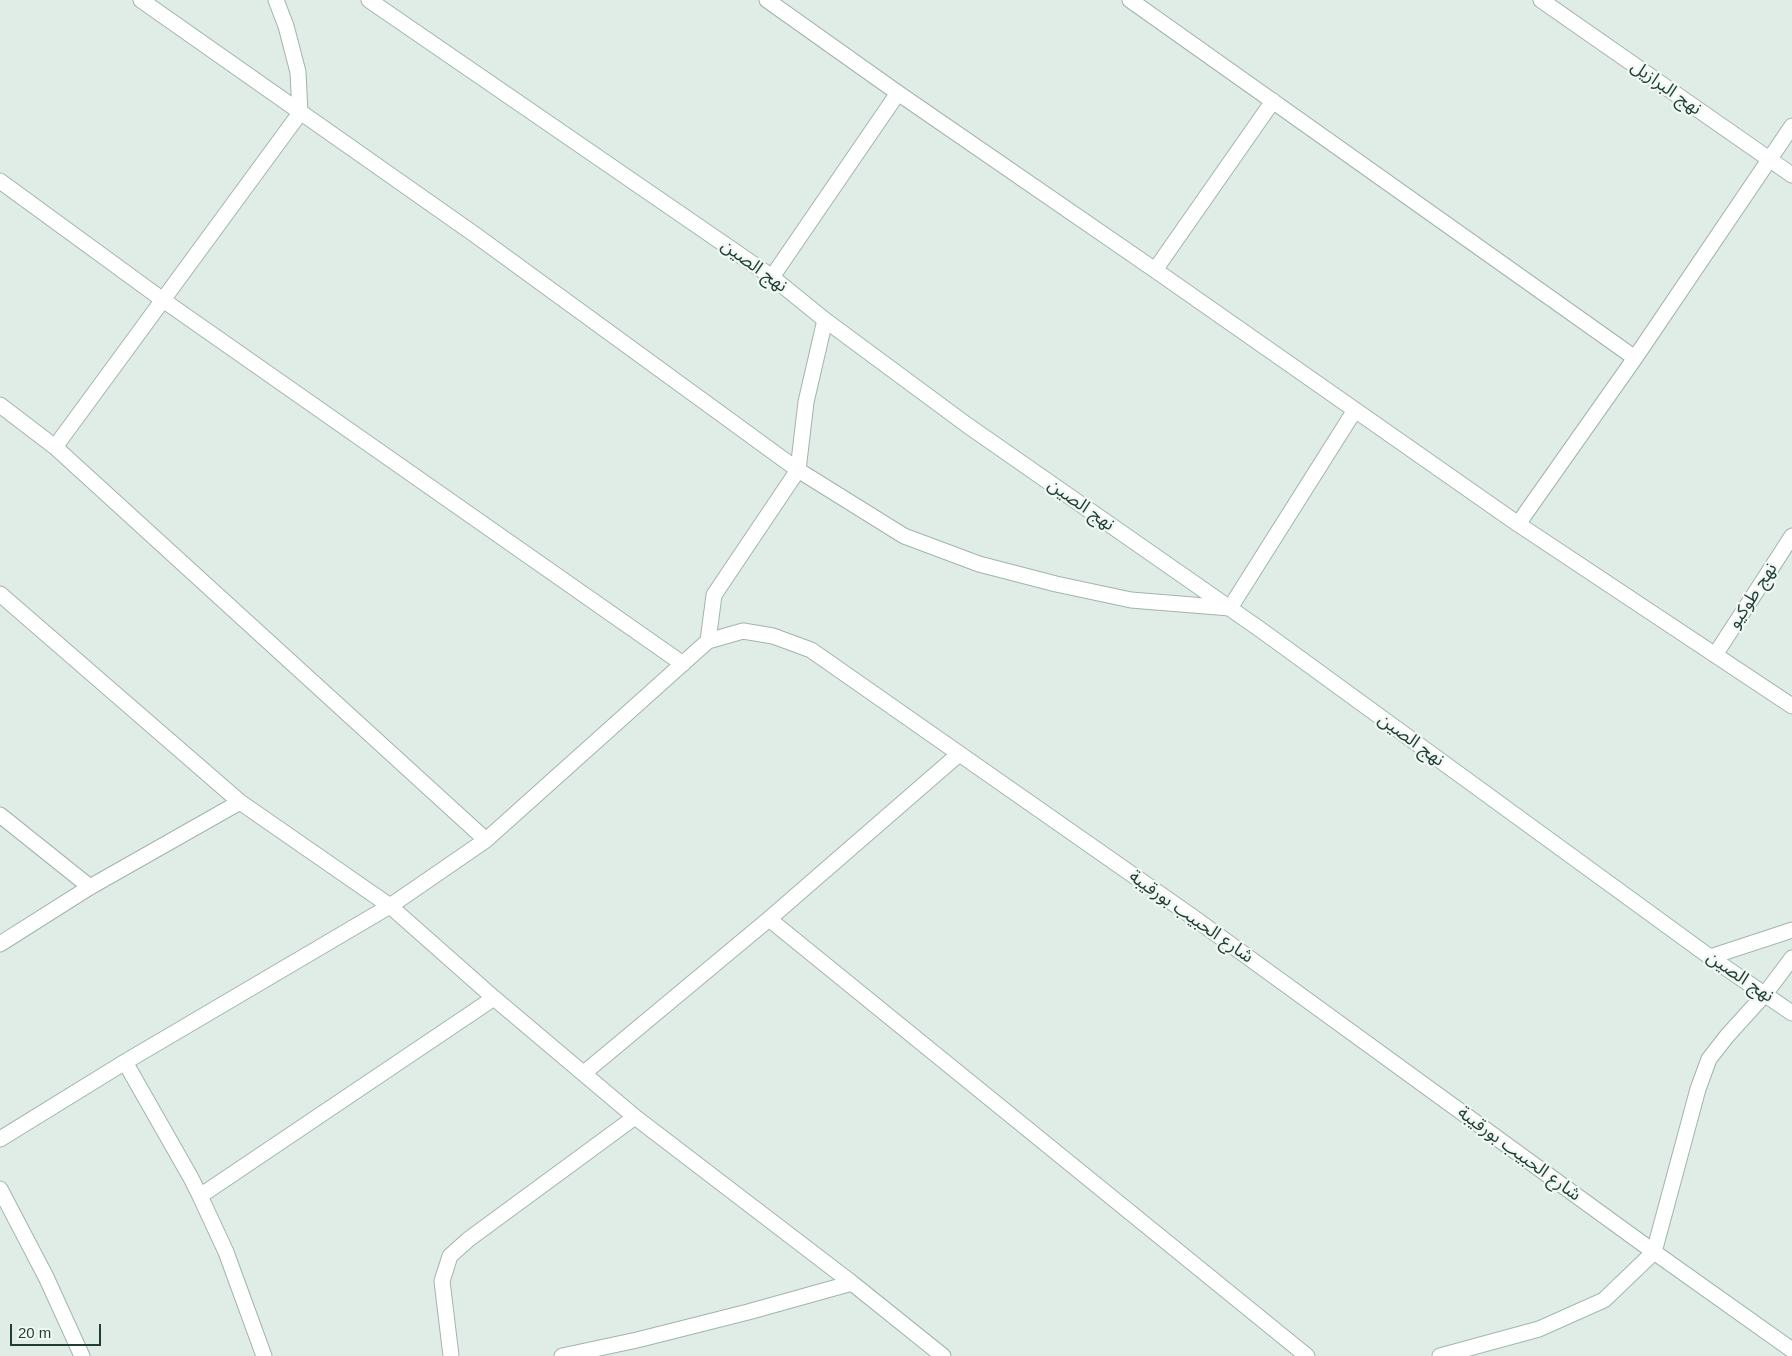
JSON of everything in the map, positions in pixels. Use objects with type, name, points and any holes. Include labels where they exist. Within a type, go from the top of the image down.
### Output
[{"type":"street","points":[[141,0],[474,234],[798,470],[904,536],[979,564],[1056,584],[1131,600],[1230,608],[1355,410]]},
{"type":"street","points":[[55,447],[300,113],[298,72],[286,26],[276,0]]},
{"type":"street","name":"نهج الصين","points":[[369,0],[772,277],[826,320],[967,425],[1230,608],[1710,957],[1792,1012]]},
{"type":"street","points":[[767,0],[1518,524],[1792,706]]},
{"type":"street","points":[[1130,0],[1635,358]]},
{"type":"street","name":"نهج البرازيل","points":[[1540,0],[1792,175]]},
{"type":"street","points":[[772,277],[898,93]]},
{"type":"street","points":[[1155,270],[1273,101]]},
{"type":"street","points":[[1518,524],[1635,358],[1792,126]]},
{"type":"street","points":[[0,181],[162,300],[683,664]]},
{"type":"street","points":[[0,1139],[125,1062],[390,906],[486,840],[708,641],[714,595],[798,470],[806,402],[826,320]]},
{"type":"street","points":[[0,405],[55,447],[486,840]]},
{"type":"street","name":"نهج طوكيو","points":[[1715,655],[1792,536]]},
{"type":"street","points":[[0,594],[240,802],[390,906],[494,998],[635,1117],[852,1283],[943,1356]]},
{"type":"street","name":"شارع الحبيب بورقيبة","points":[[708,641],[743,631],[773,636],[811,650],[1190,916],[1792,1350]]},
{"type":"street","points":[[584,1074],[769,919],[959,754]]},
{"type":"street","points":[[0,944],[90,886],[240,802]]},
{"type":"street","points":[[0,815],[90,886]]},
{"type":"street","points":[[769,919],[1308,1356]]},
{"type":"street","points":[[1710,957],[1792,930]]},
{"type":"street","points":[[1440,1356],[1539,1329],[1604,1300],[1654,1252],[1698,1089],[1709,1059],[1765,994],[1792,958]]},
{"type":"street","points":[[200,1196],[494,998]]},
{"type":"street","points":[[125,1062],[200,1196],[226,1252],[264,1356]]},
{"type":"street","points":[[451,1356],[442,1281],[450,1256],[469,1239],[635,1117]]},
{"type":"street","points":[[0,1189],[46,1277],[82,1356]]},
{"type":"street","points":[[562,1356],[637,1340],[852,1283]]}]
